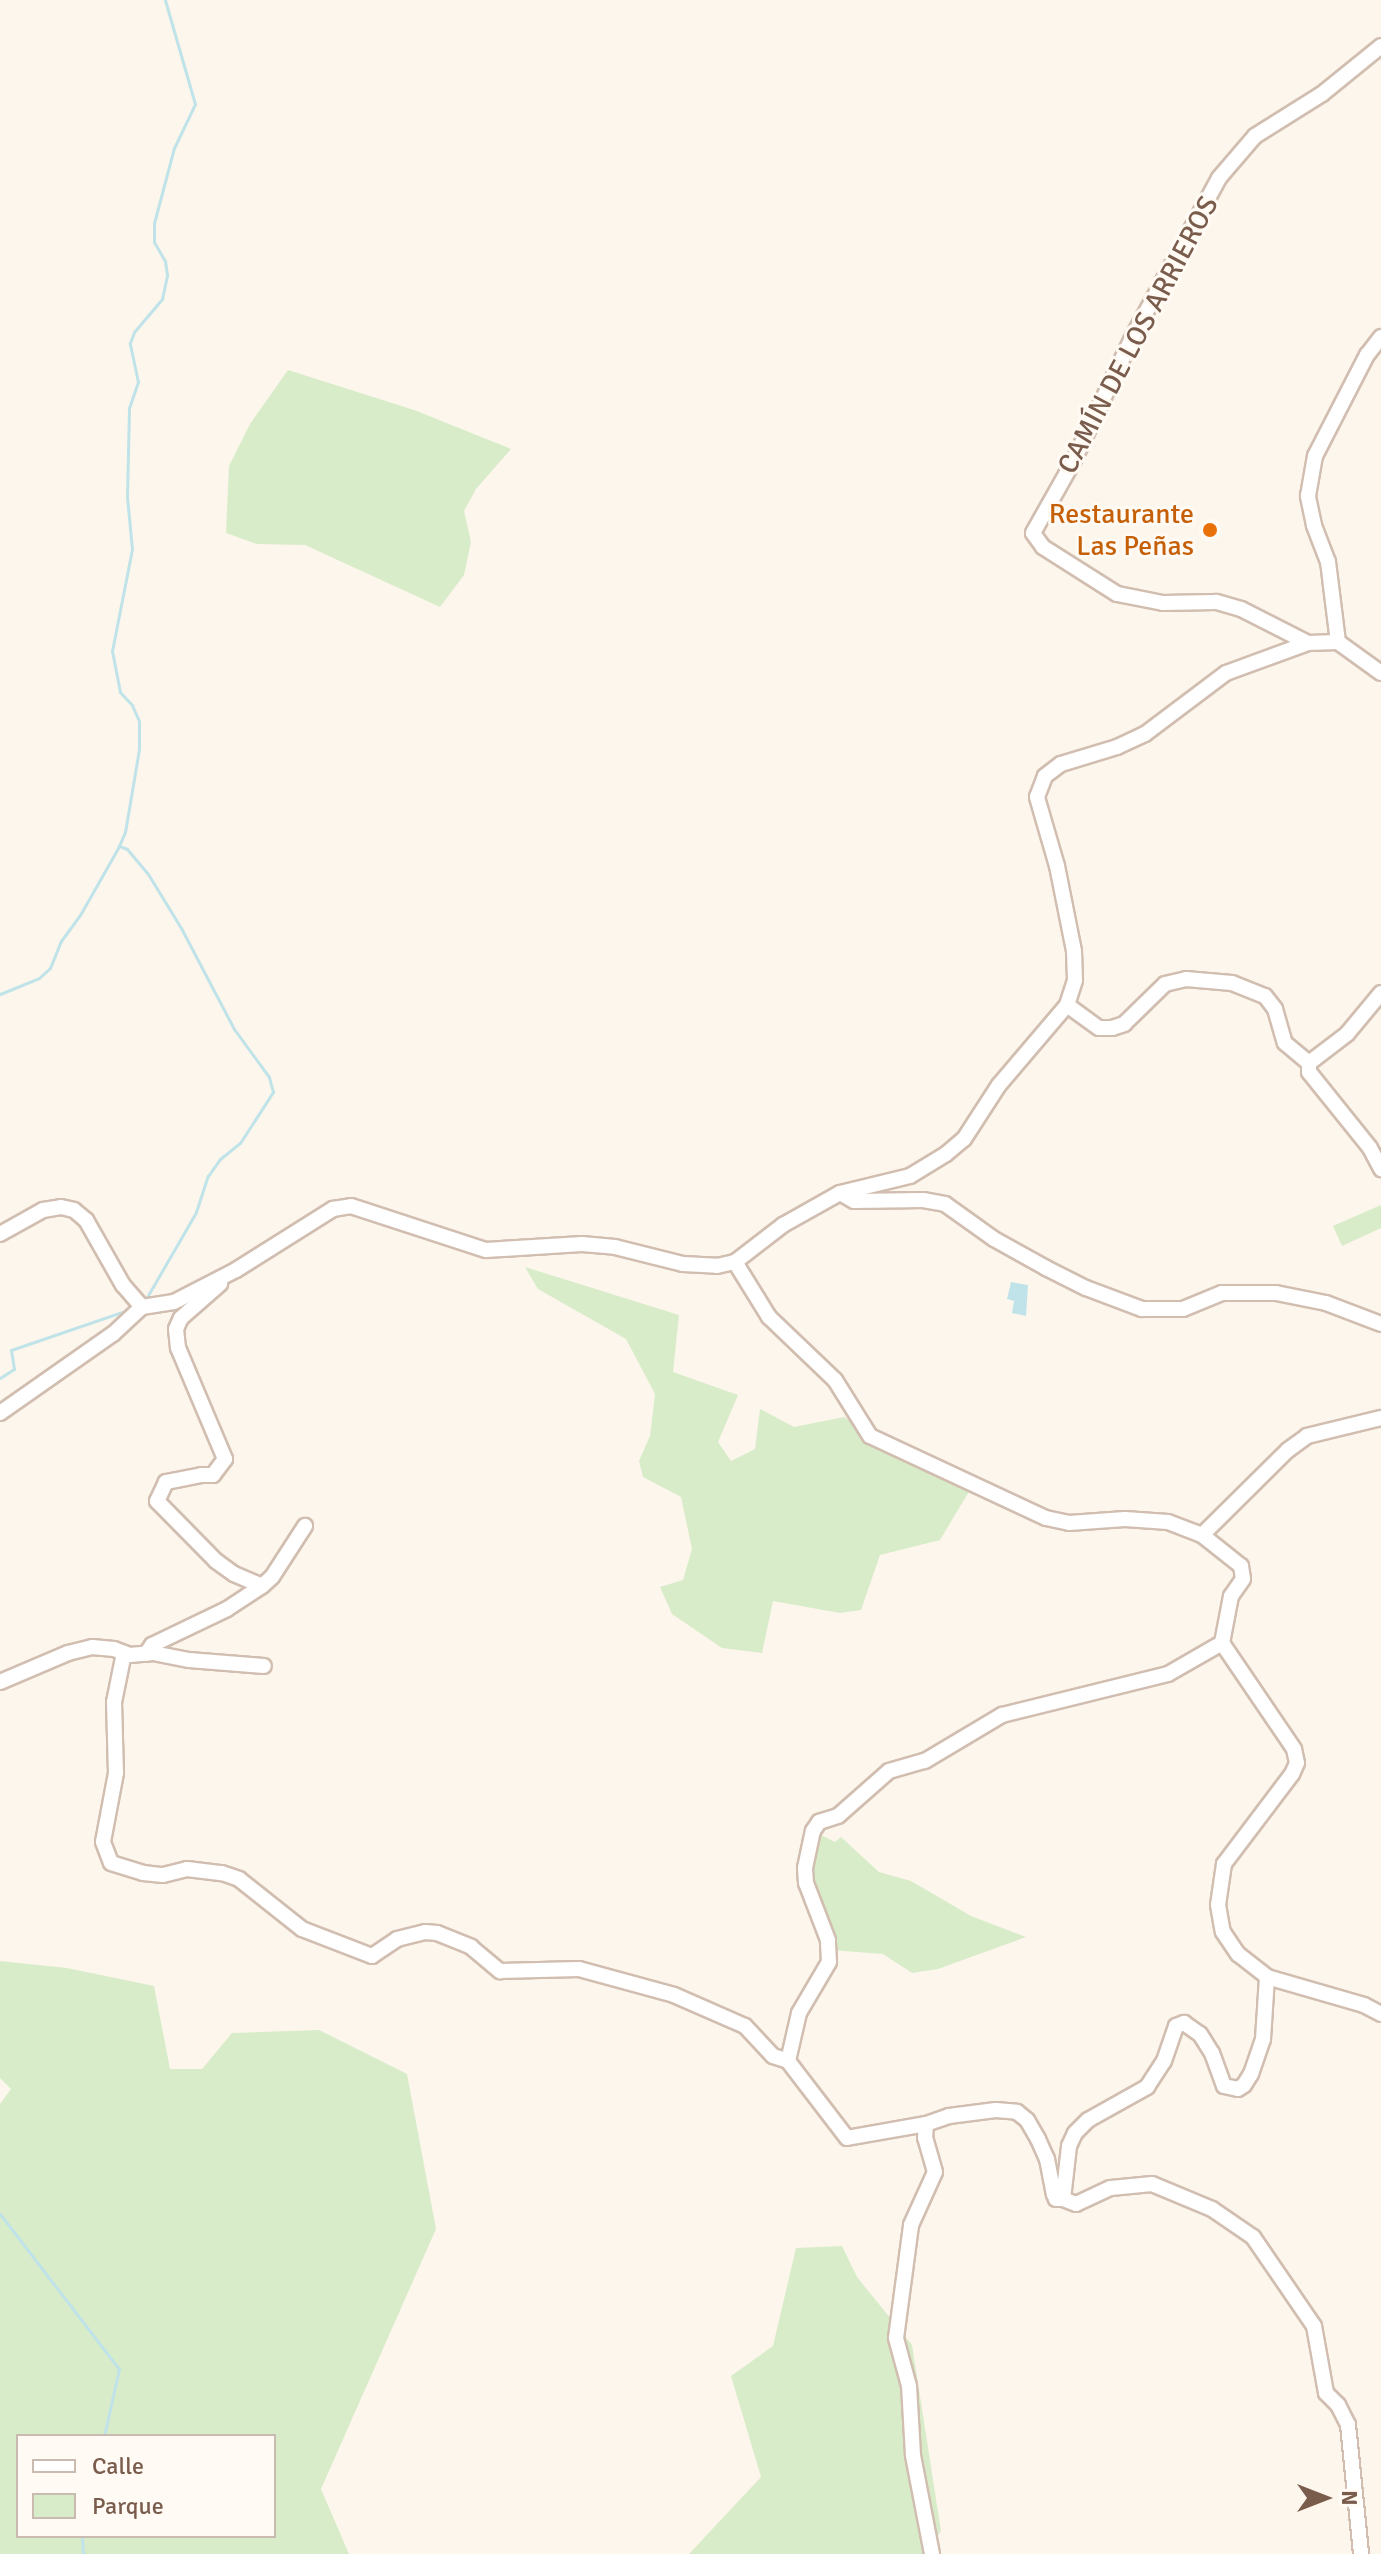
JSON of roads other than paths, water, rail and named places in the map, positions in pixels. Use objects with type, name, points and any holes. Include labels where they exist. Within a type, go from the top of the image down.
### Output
[{"type":"street","name":"CAMÍN DE LOS ARRIEROS","points":[[1308,643],[1241,609],[1216,602],[1163,603],[1117,594],[1043,547],[1033,533],[1073,462],[1133,336],[1219,178],[1255,136],[1322,94],[1381,46]]},
{"type":"street","points":[[1338,642],[1328,562],[1314,525],[1308,496],[1315,456],[1367,355],[1381,337]]},
{"type":"street","points":[[0,1413],[113,1334],[142,1307],[174,1302],[236,1270],[333,1209],[351,1206],[486,1250],[582,1244],[636,1252],[683,1264],[717,1266],[735,1262],[783,1225],[840,1193],[910,1176],[964,1139],[999,1085],[1067,1005],[1075,980],[1074,951],[1057,866],[1037,797],[1045,776],[1061,764],[1117,747],[1145,734],[1226,673],[1308,643],[1338,642],[1381,673]]},
{"type":"street","points":[[1067,1005],[1099,1028],[1112,1028],[1124,1024],[1165,984],[1186,979],[1232,983],[1265,996],[1275,1009],[1285,1043],[1309,1063]]},
{"type":"street","points":[[1309,1063],[1347,1034],[1381,993]]},
{"type":"street","points":[[1309,1063],[1309,1072],[1370,1148],[1381,1169]]},
{"type":"street","points":[[840,1193],[854,1201],[923,1200],[945,1204],[994,1239],[1046,1268],[1086,1288],[1142,1309],[1183,1309],[1230,1292],[1276,1293],[1326,1303],[1381,1324]]},
{"type":"street","points":[[0,1234],[43,1210],[61,1207],[74,1210],[86,1220],[123,1285],[142,1307]]},
{"type":"street","points":[[735,1262],[761,1308],[835,1380],[870,1436],[1058,1522],[1157,1520],[1202,1535],[1241,1566],[1243,1579],[1231,1596],[1222,1643],[1294,1749],[1297,1763],[1224,1864],[1218,1905],[1223,1932],[1238,1954],[1267,1977],[1364,2005],[1381,2014]]},
{"type":"street","points":[[236,1270],[181,1318],[176,1329],[178,1348],[225,1459],[213,1475],[166,1482],[157,1501],[216,1561],[262,1586]]},
{"type":"street","points":[[1202,1535],[1288,1450],[1307,1436],[1381,1418]]},
{"type":"street","points":[[146,1654],[152,1645],[227,1609],[262,1586],[272,1577],[305,1526]]},
{"type":"street","points":[[788,2061],[799,2013],[829,1962],[828,1940],[811,1897],[805,1868],[813,1831],[819,1822],[838,1816],[889,1771],[925,1761],[1002,1715],[1168,1674],[1222,1643]]},
{"type":"street","points":[[0,1682],[68,1653],[92,1647],[124,1653],[264,1666]]},
{"type":"street","points":[[124,1653],[114,1702],[116,1773],[103,1842],[111,1863],[143,1873],[163,1875],[187,1869],[222,1873],[239,1879],[302,1929],[372,1956],[397,1939],[425,1932],[437,1933],[471,1947],[500,1971],[579,1969],[674,1995],[745,2026],[773,2056],[788,2061],[847,2138],[926,2124],[949,2116],[996,2110],[1017,2112],[1027,2120],[1047,2159],[1056,2199],[1076,2204],[1111,2188],[1152,2184],[1212,2209],[1253,2237],[1314,2326],[1326,2393],[1344,2415],[1351,2432],[1361,2554]]},
{"type":"street","points":[[1063,2199],[1069,2146],[1075,2133],[1088,2120],[1147,2087],[1164,2061],[1176,2026],[1184,2023],[1200,2034],[1212,2053],[1224,2086],[1238,2089],[1244,2085],[1263,2039],[1267,1977]]},
{"type":"street","points":[[926,2124],[925,2138],[935,2172],[911,2225],[896,2338],[909,2386],[913,2455],[932,2554]]},
{"type":"water","points":[[1011,1282],[1028,1285],[1026,1316],[1012,1313],[1014,1301],[1007,1299]]},
{"type":"waterway","points":[[147,1297],[196,1212],[208,1176],[220,1159],[240,1143],[273,1092],[269,1077],[234,1029],[181,928],[148,874],[127,849],[119,846],[125,832],[139,749],[139,721],[132,705],[120,692],[112,651],[132,549],[127,497],[129,408],[138,382],[130,343],[134,332],[162,299],[167,275],[165,261],[154,242],[154,223],[174,148],[195,104],[165,0]]},
{"type":"waterway","points":[[0,994],[39,978],[50,968],[61,941],[80,915],[118,848]]},
{"type":"waterway","points":[[0,1378],[14,1369],[11,1350],[131,1309]]},
{"type":"waterway","points":[[0,2214],[119,2369],[104,2434]]},
{"type":"waterway","points":[[82,2538],[83,2554]]},
{"type":"place","name":"Restaurante Las Peñas","points":[[1210,530]]}]
